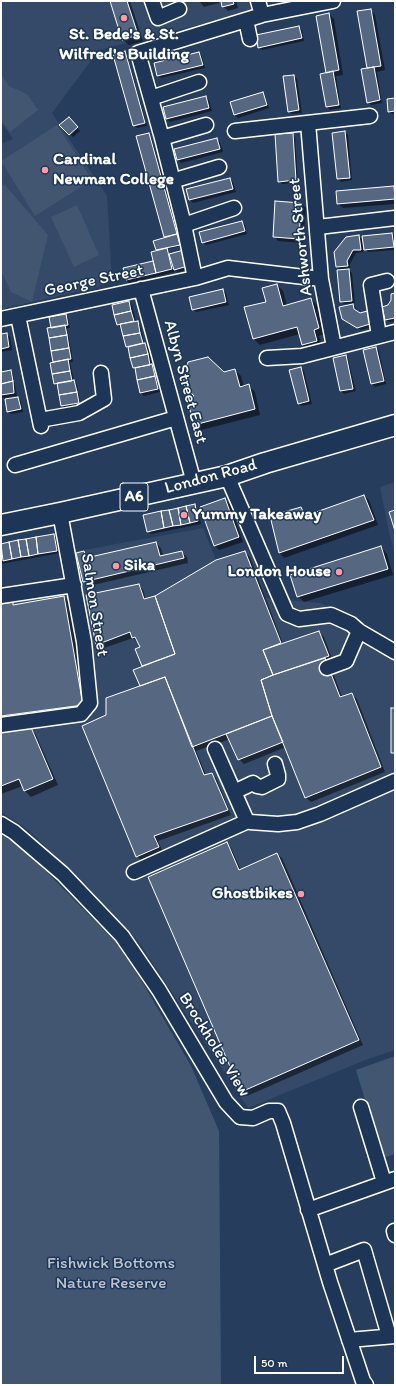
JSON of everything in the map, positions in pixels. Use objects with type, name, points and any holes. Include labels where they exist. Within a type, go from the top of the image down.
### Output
[{"type":"highway","name":"London Road","points":[[1,524],[60,513],[227,476],[265,463],[395,425]]},
{"type":"street","points":[[152,1],[158,18],[179,9]]},
{"type":"street","points":[[258,1],[262,15]]},
{"type":"street","points":[[195,278],[184,224],[138,53],[262,15],[333,1]]},
{"type":"street","points":[[246,20],[250,39]]},
{"type":"street","points":[[150,98],[200,82]]},
{"type":"street","points":[[235,131],[370,116]]},
{"type":"street","name":"Ashworth Street","points":[[308,123],[318,227],[321,279],[334,347]]},
{"type":"street","points":[[162,138],[206,125]]},
{"type":"street","points":[[172,181],[219,167]]},
{"type":"street","points":[[184,224],[234,208]]},
{"type":"street","points":[[318,227],[395,218]]},
{"type":"street","name":"George Street","points":[[1,319],[195,278],[228,268],[321,279]]},
{"type":"street","points":[[379,336],[371,285],[387,281]]},
{"type":"street","name":"Albyn Street East","points":[[141,289],[194,483]]},
{"type":"street","points":[[18,316],[40,423],[79,413],[104,399],[101,373]]},
{"type":"street","points":[[268,358],[302,356],[395,332]]},
{"type":"street","points":[[15,465],[176,418]]},
{"type":"street","points":[[227,476],[287,614],[299,619],[331,615],[351,624],[359,631],[395,652]]},
{"type":"street","name":"Salmon Street","points":[[1,726],[81,714],[90,703],[84,642],[60,513]]},
{"type":"street","points":[[1,596],[74,585]]},
{"type":"street","points":[[328,668],[346,661],[359,631]]},
{"type":"street","points":[[215,749],[248,821]]},
{"type":"street","points":[[234,792],[253,776],[257,786],[262,786],[278,779],[274,764]]},
{"type":"street","points":[[134,872],[248,821],[278,824],[297,822],[320,814],[395,781]]},
{"type":"street","name":"Brockholes View","points":[[1,824],[14,832],[63,874],[122,936],[159,990],[226,1102],[240,1117],[252,1118],[269,1111],[278,1111],[283,1123],[308,1210],[349,1340],[363,1381],[366,1385]]},
{"type":"street","points":[[308,1210],[389,1180],[361,1107]]},
{"type":"street","points":[[325,1265],[364,1250],[392,1336],[349,1340]]},
{"type":"shaded area","name":"Cardinal Newman College","points":[[1,1],[254,1],[256,10],[99,50],[52,113],[107,196],[112,281],[94,288],[1,309],[1,144],[13,139],[1,122]]},
{"type":"shaded area","points":[[395,482],[395,555],[380,487]]},
{"type":"shaded area","points":[[203,528],[216,560],[252,549],[266,598],[320,603],[358,621],[395,650],[395,1050],[368,1059],[248,1108],[138,941],[30,831],[1,812],[1,605],[64,593],[73,552]]},
{"type":"green space","points":[[1,74],[9,86],[27,94],[38,110],[10,132],[1,120]]},
{"type":"green space","points":[[57,125],[92,180],[35,216],[1,161]]},
{"type":"green space","points":[[5,185],[48,235],[32,302],[11,292],[1,271],[1,186]]},
{"type":"green space","points":[[77,205],[99,255],[74,267],[51,217]]},
{"type":"green space","name":"Fishwick Bottoms Nature Reserve","points":[[1,833],[17,842],[115,941],[137,973],[191,1066],[219,1131],[221,1385],[1,1385]]},
{"type":"green space","points":[[395,1056],[395,1154],[383,1158],[356,1070]]},
{"type":"building","name":"St. Bede's & St. Wilfred's Building","points":[[110,1],[127,1],[138,35],[122,40]]},
{"type":"building","points":[[221,1],[233,1],[234,4],[222,7]]},
{"type":"building","points":[[371,9],[381,66],[367,68],[357,11]]},
{"type":"building","points":[[329,13],[339,70],[326,73],[316,16]]},
{"type":"building","points":[[299,26],[302,38],[258,48],[256,35]]},
{"type":"building","points":[[125,51],[145,123],[133,126],[113,55]]},
{"type":"building","points":[[199,52],[203,65],[157,76],[154,63]]},
{"type":"building","points":[[374,67],[380,100],[367,103],[361,69]]},
{"type":"building","points":[[333,71],[339,105],[326,107],[320,74]]},
{"type":"building","points":[[294,75],[299,110],[288,112],[283,76]]},
{"type":"building","points":[[263,92],[267,105],[234,115],[230,102]]},
{"type":"building","points":[[206,96],[209,108],[166,119],[163,107]]},
{"type":"building","points":[[395,98],[395,111],[388,112],[387,99]]},
{"type":"building","points":[[69,117],[78,127],[69,135],[59,125]]},
{"type":"building","points":[[345,131],[350,178],[337,179],[332,133]]},
{"type":"building","points":[[149,133],[177,234],[164,237],[136,136]]},
{"type":"building","points":[[293,133],[296,180],[278,182],[275,134]]},
{"type":"building","points":[[217,138],[220,149],[177,160],[174,149]]},
{"type":"building","points":[[230,178],[233,189],[189,200],[186,189]]},
{"type":"building","points":[[394,186],[395,199],[337,204],[336,191]]},
{"type":"building","points":[[275,201],[301,203],[299,239],[273,237]]},
{"type":"building","points":[[242,221],[245,231],[202,243],[199,232]]},
{"type":"building","points":[[392,233],[394,247],[364,250],[362,236]]},
{"type":"building","points":[[177,234],[180,245],[156,250],[153,241]]},
{"type":"building","points":[[359,235],[361,250],[353,250],[347,261],[348,266],[336,267],[334,252],[346,237]]},
{"type":"building","points":[[167,248],[172,269],[156,273],[151,252]]},
{"type":"building","points":[[184,250],[188,266],[174,270],[169,254]]},
{"type":"building","points":[[153,261],[156,273],[126,280],[123,268]]},
{"type":"building","points":[[349,269],[352,301],[340,302],[337,270]]},
{"type":"building","points":[[277,284],[283,306],[311,298],[319,328],[314,330],[317,341],[302,345],[297,327],[253,339],[244,307],[266,302],[262,288]]},
{"type":"building","points":[[223,289],[226,302],[192,310],[189,297]]},
{"type":"building","points":[[395,293],[395,318],[385,320],[382,307],[388,305],[391,300],[391,294]]},
{"type":"building","points":[[129,301],[131,311],[114,315],[112,305]]},
{"type":"building","points":[[353,304],[354,309],[360,313],[367,311],[370,324],[357,328],[342,319],[339,307]]},
{"type":"building","points":[[131,311],[134,321],[117,325],[114,315]]},
{"type":"building","points":[[66,314],[68,325],[51,328],[49,317]]},
{"type":"building","points":[[138,321],[140,333],[123,336],[120,324]]},
{"type":"building","points":[[65,325],[67,335],[49,338],[47,328]]},
{"type":"building","points":[[7,333],[9,347],[1,349],[1,334]]},
{"type":"building","points":[[140,333],[143,343],[126,347],[123,336]]},
{"type":"building","points":[[67,335],[69,348],[51,351],[49,338]]},
{"type":"building","points":[[145,343],[148,354],[130,358],[128,347]]},
{"type":"building","points":[[376,347],[384,381],[371,384],[363,350]]},
{"type":"building","points":[[69,348],[71,359],[53,362],[51,351]]},
{"type":"building","points":[[148,354],[150,365],[133,368],[130,358]]},
{"type":"building","points":[[346,355],[353,389],[340,391],[333,358]]},
{"type":"building","points":[[208,357],[224,372],[235,369],[240,387],[249,384],[255,409],[194,425],[187,399],[194,396],[183,384],[188,362]]},
{"type":"building","points":[[68,359],[70,371],[52,374],[50,363]]},
{"type":"building","points":[[152,364],[155,376],[137,380],[135,368]]},
{"type":"building","points":[[301,367],[309,401],[298,404],[289,370]]},
{"type":"building","points":[[11,370],[13,381],[1,384],[1,372]]},
{"type":"building","points":[[70,371],[72,381],[54,384],[52,374]]},
{"type":"building","points":[[155,376],[158,389],[140,393],[137,380]]},
{"type":"building","points":[[74,380],[77,392],[59,395],[57,383]]},
{"type":"building","points":[[13,381],[14,393],[1,395],[1,384]]},
{"type":"building","points":[[77,392],[79,403],[61,406],[59,395]]},
{"type":"building","points":[[18,397],[21,409],[7,412],[5,399]]},
{"type":"building","points":[[364,495],[374,520],[279,553],[270,516],[301,507],[305,516]]},
{"type":"building","points":[[225,498],[239,537],[214,546],[200,507]]},
{"type":"building","points":[[195,504],[198,521],[190,523],[186,506]]},
{"type":"building","name":"Yummy Takeaway","points":[[186,506],[190,523],[181,525],[178,508]]},
{"type":"building","points":[[178,508],[181,525],[173,526],[169,510]]},
{"type":"building","points":[[169,510],[173,526],[164,528],[161,511]]},
{"type":"building","points":[[395,510],[395,531],[389,512]]},
{"type":"building","points":[[161,511],[164,528],[147,532],[143,515]]},
{"type":"building","points":[[54,534],[57,551],[38,554],[36,537]]},
{"type":"building","points":[[36,537],[38,554],[29,556],[26,539]]},
{"type":"building","points":[[26,539],[29,556],[21,557],[18,540]]},
{"type":"building","points":[[18,540],[21,557],[12,559],[9,542]]},
{"type":"building","points":[[9,542],[12,559],[3,561],[1,544]]},
{"type":"building","name":"Sika","points":[[156,542],[160,556],[182,551],[184,558],[83,582],[76,553],[84,551],[86,558]]},
{"type":"building","name":"London House","points":[[381,546],[388,569],[297,597],[290,575]]},
{"type":"building","points":[[245,551],[281,643],[263,650],[273,675],[261,680],[272,716],[192,747],[165,677],[140,686],[133,670],[175,654],[155,596],[216,560]]},
{"type":"building","points":[[139,584],[144,599],[155,596],[175,654],[142,666],[135,649],[140,647],[135,637],[132,638],[130,632],[96,645],[86,595]]},
{"type":"building","points":[[64,596],[83,705],[1,716],[1,604],[13,602],[13,605]]},
{"type":"building","points":[[319,631],[329,656],[273,675],[263,650]]},
{"type":"building","points":[[325,658],[340,697],[352,693],[381,767],[305,798],[272,716],[261,680]]},
{"type":"building","points":[[165,677],[204,775],[212,773],[228,810],[154,836],[159,847],[136,857],[82,726],[106,715],[106,698]]},
{"type":"building","points":[[391,708],[395,708],[395,753],[391,753]]},
{"type":"building","points":[[272,716],[283,742],[238,760],[226,734]]},
{"type":"building","points":[[30,725],[53,779],[24,791],[19,779],[1,786],[1,731]]},
{"type":"building","points":[[227,842],[239,870],[277,853],[359,1040],[241,1092],[148,877]]},
{"type":"place","name":"St. Bede's & St. Wilfred's Building","points":[[124,18]]},
{"type":"place","name":"Cardinal Newman College","points":[[45,170]]},
{"type":"place","name":"Yummy Takeaway","points":[[184,515]]},
{"type":"place","name":"Sika","points":[[116,566]]},
{"type":"place","name":"London House","points":[[339,572]]},
{"type":"place","name":"Ghostbikes","points":[[301,894]]}]
